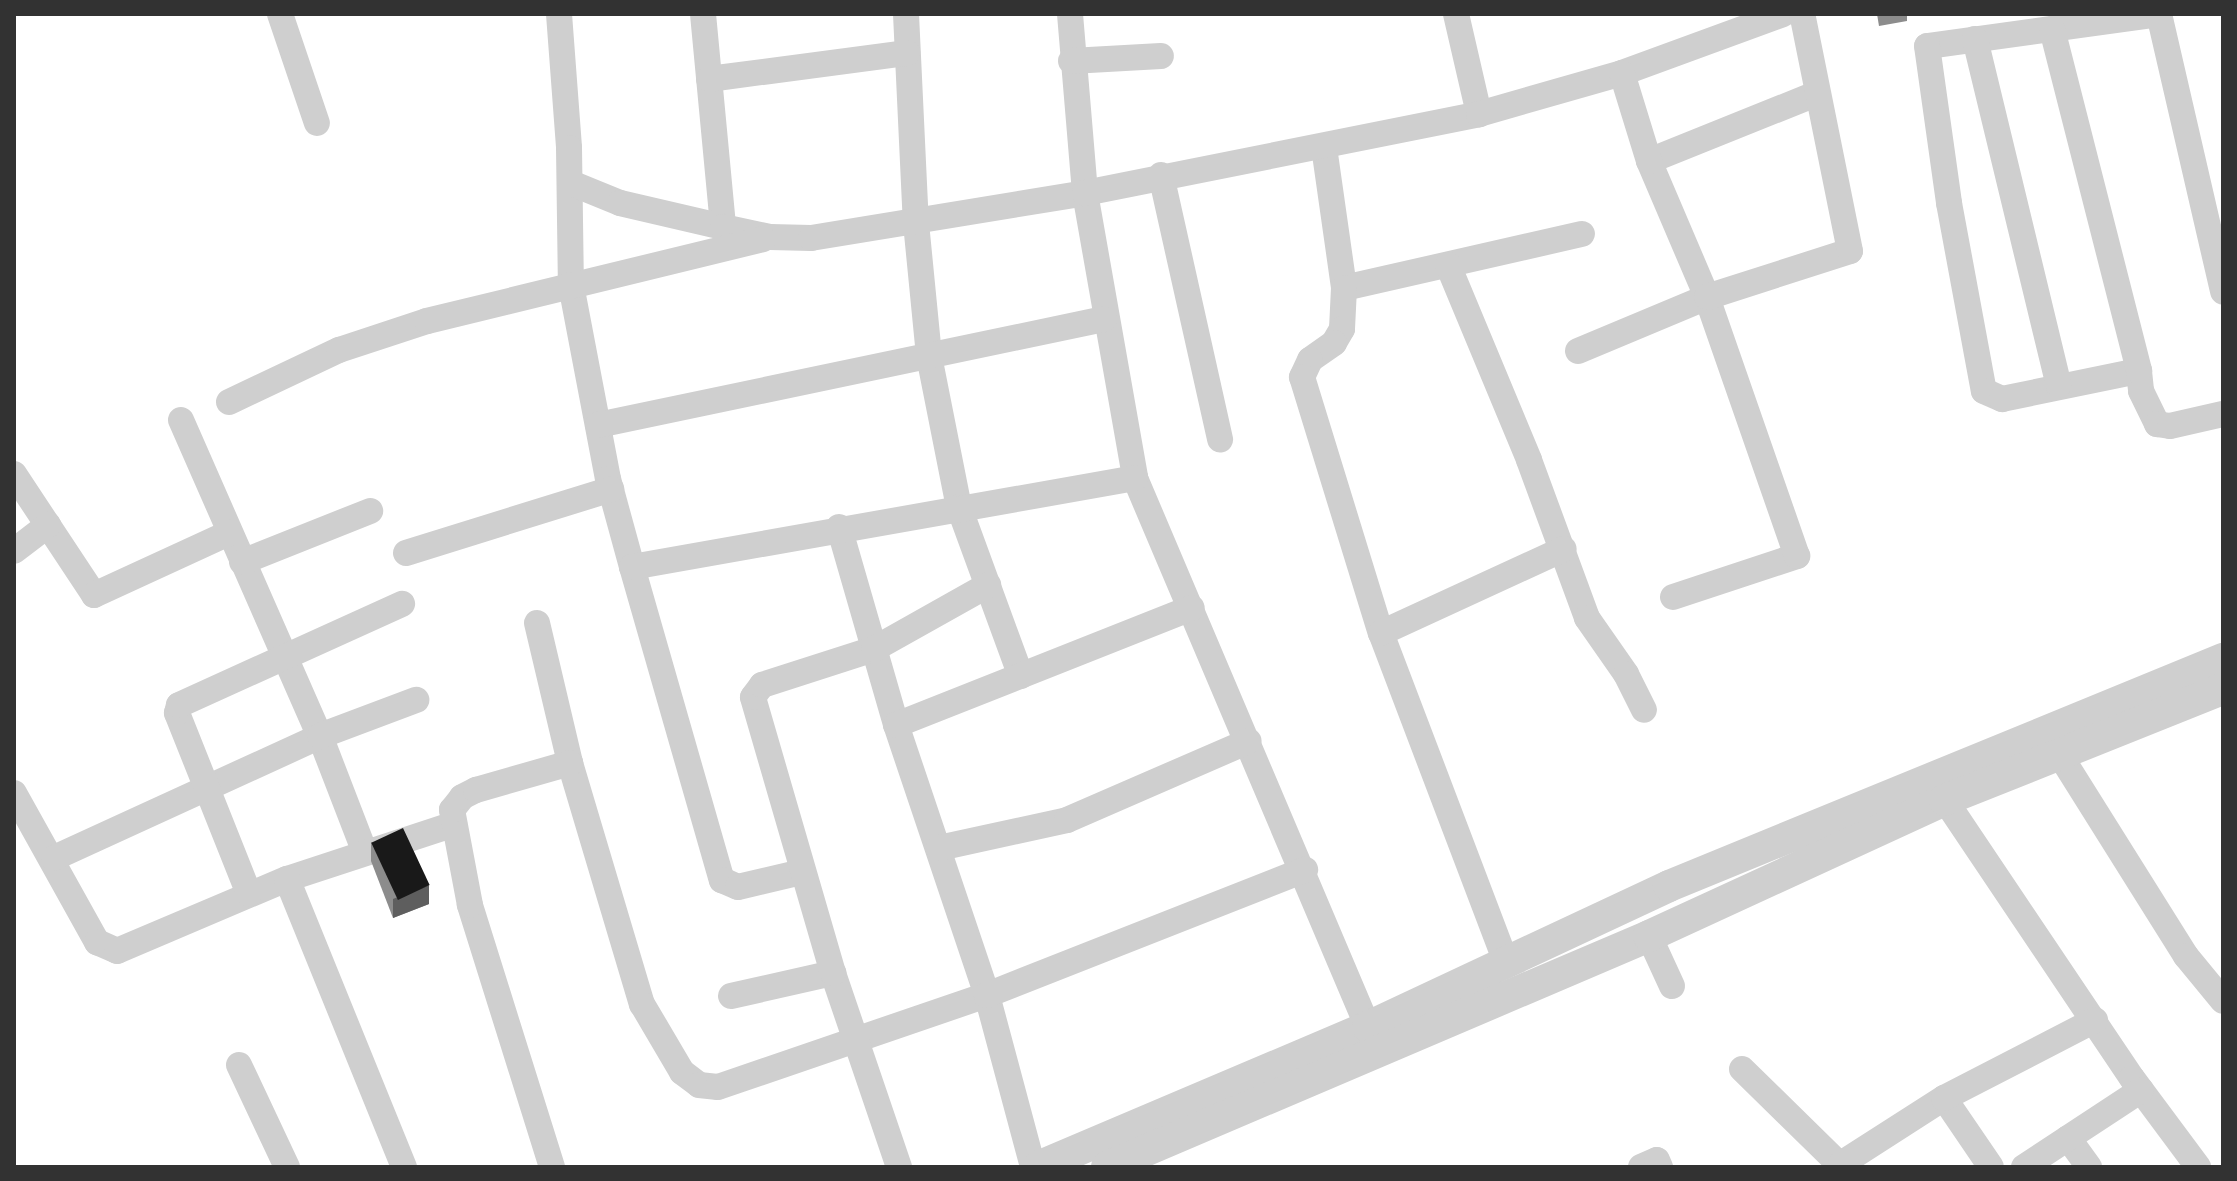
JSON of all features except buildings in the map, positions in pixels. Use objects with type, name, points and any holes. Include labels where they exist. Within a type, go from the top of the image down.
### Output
[{"type":"street","points":[[280,14],[317,123]]},
{"type":"street","points":[[559,14],[571,183],[571,285],[611,489],[632,567],[722,880],[741,887],[802,872]]},
{"type":"street","points":[[703,14],[723,227]]},
{"type":"street","points":[[906,14],[916,223],[929,356],[959,507],[1021,676]]},
{"type":"street","points":[[1070,14],[1071,61],[1085,193],[1104,319],[1135,478],[1305,870],[1374,1040]]},
{"type":"street","points":[[1456,14],[1479,114]]},
{"type":"street","points":[[571,183],[620,203],[723,227],[770,237],[811,238],[1085,193],[1161,175],[1324,147],[1479,114],[1622,73],[1783,14]]},
{"type":"street","points":[[1578,351],[1707,297],[1850,251],[1802,14]]},
{"type":"street","points":[[2139,371],[2002,399],[1984,391],[1977,374],[1927,46],[2159,14],[2219,254],[2223,292]]},
{"type":"street","points":[[2052,29],[2139,371],[2141,391],[2157,424],[2170,426],[2223,414]]},
{"type":"street","points":[[1975,39],[2059,385]]},
{"type":"street","points":[[709,79],[907,53]]},
{"type":"street","points":[[1071,61],[1161,56]]},
{"type":"street","points":[[1622,73],[1649,161],[1707,297],[1797,556],[1673,597]]},
{"type":"street","points":[[1649,161],[1816,94]]},
{"type":"street","points":[[1324,147],[1344,288],[1342,329],[1334,343],[1310,360],[1302,377],[1381,633],[1506,962]]},
{"type":"street","points":[[1161,175],[1220,439]]},
{"type":"street","points":[[1344,288],[1582,234]]},
{"type":"street","points":[[229,402],[339,350],[427,321],[770,237]]},
{"type":"street","points":[[1448,265],[1564,549],[1587,618],[1626,674],[1644,710]]},
{"type":"street","points":[[598,425],[1104,319]]},
{"type":"street","points":[[181,420],[320,736],[364,850]]},
{"type":"street","points":[[14,474],[94,595],[229,533]]},
{"type":"street","points":[[632,567],[839,527],[1135,478]]},
{"type":"street","points":[[406,553],[611,489]]},
{"type":"street","points":[[242,562],[370,511]]},
{"type":"street","points":[[14,551],[48,525]]},
{"type":"street","points":[[839,527],[896,725],[987,995],[1036,1167],[1649,936],[1945,800],[2058,752],[2223,689]]},
{"type":"street","points":[[1381,633],[1564,549]]},
{"type":"street","points":[[899,1167],[833,973],[753,697],[762,685],[874,649],[988,585]]},
{"type":"street","points":[[249,894],[177,713],[179,705],[282,655],[402,604]]},
{"type":"street","points":[[896,725],[1192,608]]},
{"type":"street","points":[[537,623],[570,763],[642,1004],[682,1072],[699,1085],[731,1085],[856,1043],[1305,870]]},
{"type":"street","points":[[1107,1167],[1374,1040],[1506,962],[1826,819],[2223,659]]},
{"type":"street","points":[[54,858],[320,736],[416,700]]},
{"type":"street","points":[[939,848],[1067,820],[1249,741]]},
{"type":"street","points":[[2058,752],[2186,956],[2223,1001]]},
{"type":"street","points":[[552,1167],[470,905],[454,824],[454,804],[462,797],[570,763]]},
{"type":"street","points":[[14,793],[54,858],[97,942],[110,950],[124,950],[249,894],[364,850],[454,824]]},
{"type":"street","points":[[1945,800],[2141,1090],[2198,1167]]},
{"type":"street","points":[[287,879],[404,1167]]},
{"type":"street","points":[[1649,936],[1672,986]]},
{"type":"street","points":[[731,996],[833,973]]},
{"type":"street","points":[[1742,1069],[1842,1166],[1944,1098],[2095,1020]]},
{"type":"street","points":[[239,1065],[287,1167]]},
{"type":"street","points":[[2024,1167],[2141,1090]]},
{"type":"street","points":[[1944,1098],[1991,1167]]},
{"type":"street","points":[[2068,1138],[2089,1167]]},
{"type":"street","points":[[1641,1167],[1657,1160],[1660,1167]]}]
